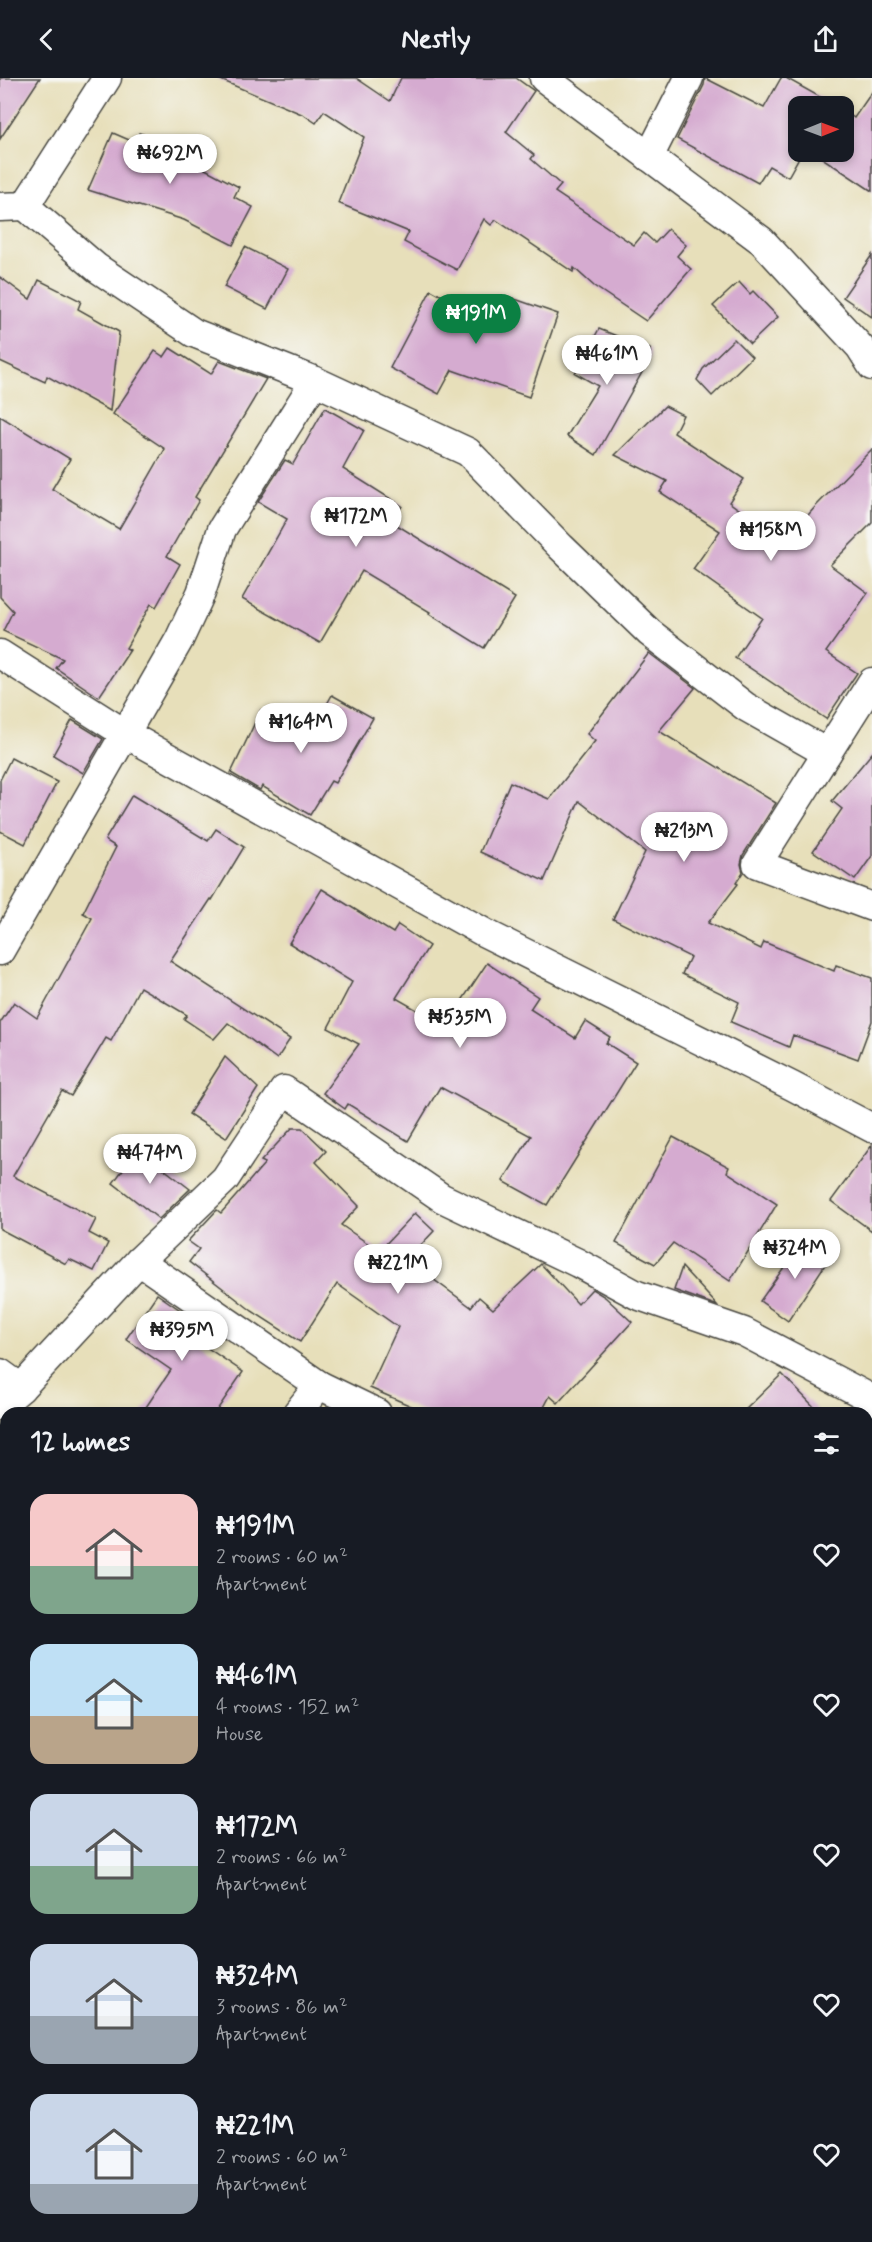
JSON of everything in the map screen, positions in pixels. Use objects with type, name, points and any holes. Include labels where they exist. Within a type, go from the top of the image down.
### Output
[{"type":"street","points":[[107,78],[12,207],[194,333],[315,381],[468,452],[650,633],[746,706],[826,753]]},
{"type":"street","points":[[544,78],[762,241],[860,347],[872,366]]},
{"type":"street","points":[[649,157],[689,78]]},
{"type":"street","points":[[0,951],[179,640],[201,593],[222,529],[315,381]]},
{"type":"street","points":[[0,654],[124,733],[485,933],[872,1128]]},
{"type":"street","points":[[872,682],[757,864],[872,907]]},
{"type":"street","points":[[7,1389],[225,1179],[284,1090],[442,1198],[578,1263],[636,1295],[744,1332],[872,1399]]},
{"type":"street","points":[[139,1261],[319,1385],[365,1407]]},
{"type":"street","points":[[302,1407],[319,1385]]},
{"type":"building","points":[[0,78],[40,78],[0,139]]},
{"type":"building","points":[[216,78],[356,78],[390,101],[401,78],[516,78],[534,91],[506,132],[534,155],[531,159],[561,185],[555,192],[634,245],[644,233],[655,243],[668,229],[686,245],[677,256],[691,269],[646,321],[594,286],[574,268],[573,272],[496,220],[491,225],[484,219],[457,270],[404,242],[409,232],[338,203],[364,137],[324,111],[316,123],[304,115]]},
{"type":"building","points":[[705,78],[764,108],[781,78],[786,78],[818,96],[788,96],[788,162],[796,162],[788,177],[769,166],[758,183],[677,139],[704,85]]},
{"type":"building","points":[[872,92],[872,191],[828,162],[854,162],[854,118]]},
{"type":"building","points":[[113,133],[136,143],[139,133],[195,150],[192,162],[239,187],[234,197],[253,207],[233,245],[184,220],[88,190]]},
{"type":"building","points":[[245,247],[288,269],[267,309],[224,287]]},
{"type":"building","points":[[872,255],[872,317],[843,297]]},
{"type":"building","points":[[0,277],[30,299],[39,280],[81,301],[78,309],[119,332],[110,411],[47,376],[45,382],[0,361]]},
{"type":"building","points":[[739,282],[750,294],[753,291],[778,317],[750,344],[713,306]]},
{"type":"building","points":[[431,290],[499,327],[509,297],[558,314],[529,397],[452,370],[439,394],[390,368]]},
{"type":"building","points":[[599,329],[650,349],[650,358],[596,455],[567,436],[598,386],[575,373]]},
{"type":"building","points":[[734,339],[752,357],[712,396],[697,380],[703,369]]},
{"type":"building","points":[[170,348],[211,374],[219,361],[266,379],[195,497],[199,500],[167,556],[180,564],[156,607],[151,604],[126,648],[130,650],[99,697],[56,668],[63,659],[3,631],[13,611],[0,597],[0,416],[70,459],[52,489],[119,529],[165,449],[113,414],[155,351],[164,357]]},
{"type":"building","points":[[665,406],[683,415],[674,433],[744,479],[729,502],[780,539],[782,536],[787,539],[872,449],[872,523],[830,565],[868,593],[826,652],[857,673],[826,719],[735,658],[762,618],[693,569],[720,531],[660,492],[667,481],[615,455]]},
{"type":"building","points":[[325,408],[364,430],[343,469],[402,506],[392,522],[515,598],[484,648],[362,571],[320,643],[242,599],[287,519],[258,502],[285,460],[293,464]]},
{"type":"building","points":[[649,653],[695,688],[659,731],[776,803],[743,855],[741,864],[743,872],[736,883],[738,884],[708,923],[761,949],[764,942],[834,971],[836,965],[872,978],[872,1021],[858,1059],[793,1035],[789,1047],[731,1022],[739,1002],[682,974],[690,957],[613,919],[645,852],[579,801],[544,881],[480,852],[510,782],[549,799],[595,741],[587,734]]},
{"type":"building","points":[[332,695],[373,718],[335,783],[331,781],[310,815],[262,786],[260,790],[231,773],[261,710],[311,733]]},
{"type":"building","points":[[72,720],[103,739],[83,773],[53,755]]},
{"type":"building","points":[[872,753],[872,856],[855,880],[813,851],[842,809],[832,801]]},
{"type":"building","points":[[11,758],[57,782],[25,844],[0,831],[0,780]]},
{"type":"building","points":[[132,795],[208,841],[216,829],[244,847],[212,900],[170,961],[290,1039],[277,1059],[228,1023],[214,1039],[184,1019],[187,1015],[140,987],[111,1041],[106,1038],[71,1096],[62,1091],[13,1176],[96,1219],[89,1233],[108,1243],[94,1271],[69,1259],[66,1264],[0,1229],[0,1023],[14,1002],[37,1018],[92,918],[83,913],[116,847],[105,840]]},
{"type":"building","points":[[322,889],[393,933],[398,925],[429,946],[396,998],[445,1026],[487,963],[538,997],[530,1009],[575,1038],[585,1021],[610,1037],[606,1043],[636,1062],[547,1205],[503,1181],[531,1136],[440,1087],[408,1141],[348,1104],[345,1109],[323,1093],[359,1044],[328,1028],[352,982],[289,943]]},
{"type":"building","points":[[225,1057],[258,1088],[226,1138],[189,1114]]},
{"type":"building","points":[[292,1128],[302,1128],[326,1151],[316,1162],[359,1206],[341,1225],[379,1251],[415,1213],[434,1231],[407,1260],[471,1307],[479,1297],[493,1309],[541,1264],[578,1304],[592,1289],[605,1297],[632,1322],[558,1403],[550,1396],[544,1407],[413,1407],[370,1388],[398,1327],[337,1284],[300,1342],[252,1311],[189,1262],[199,1249],[188,1241],[217,1210],[221,1213],[265,1163],[261,1161]]},
{"type":"building","points":[[673,1137],[729,1167],[727,1172],[777,1204],[730,1281],[673,1243],[655,1264],[616,1243]]},
{"type":"building","points":[[872,1145],[872,1231],[831,1201]]},
{"type":"building","points":[[138,1149],[190,1189],[159,1219],[113,1183]]},
{"type":"building","points":[[804,1239],[830,1257],[788,1321],[760,1301]]},
{"type":"building","points":[[682,1267],[718,1306],[674,1290]]},
{"type":"building","points":[[157,1294],[199,1323],[190,1336],[243,1372],[219,1407],[146,1407],[171,1370],[126,1339]]},
{"type":"building","points":[[782,1374],[814,1407],[748,1407]]}]
